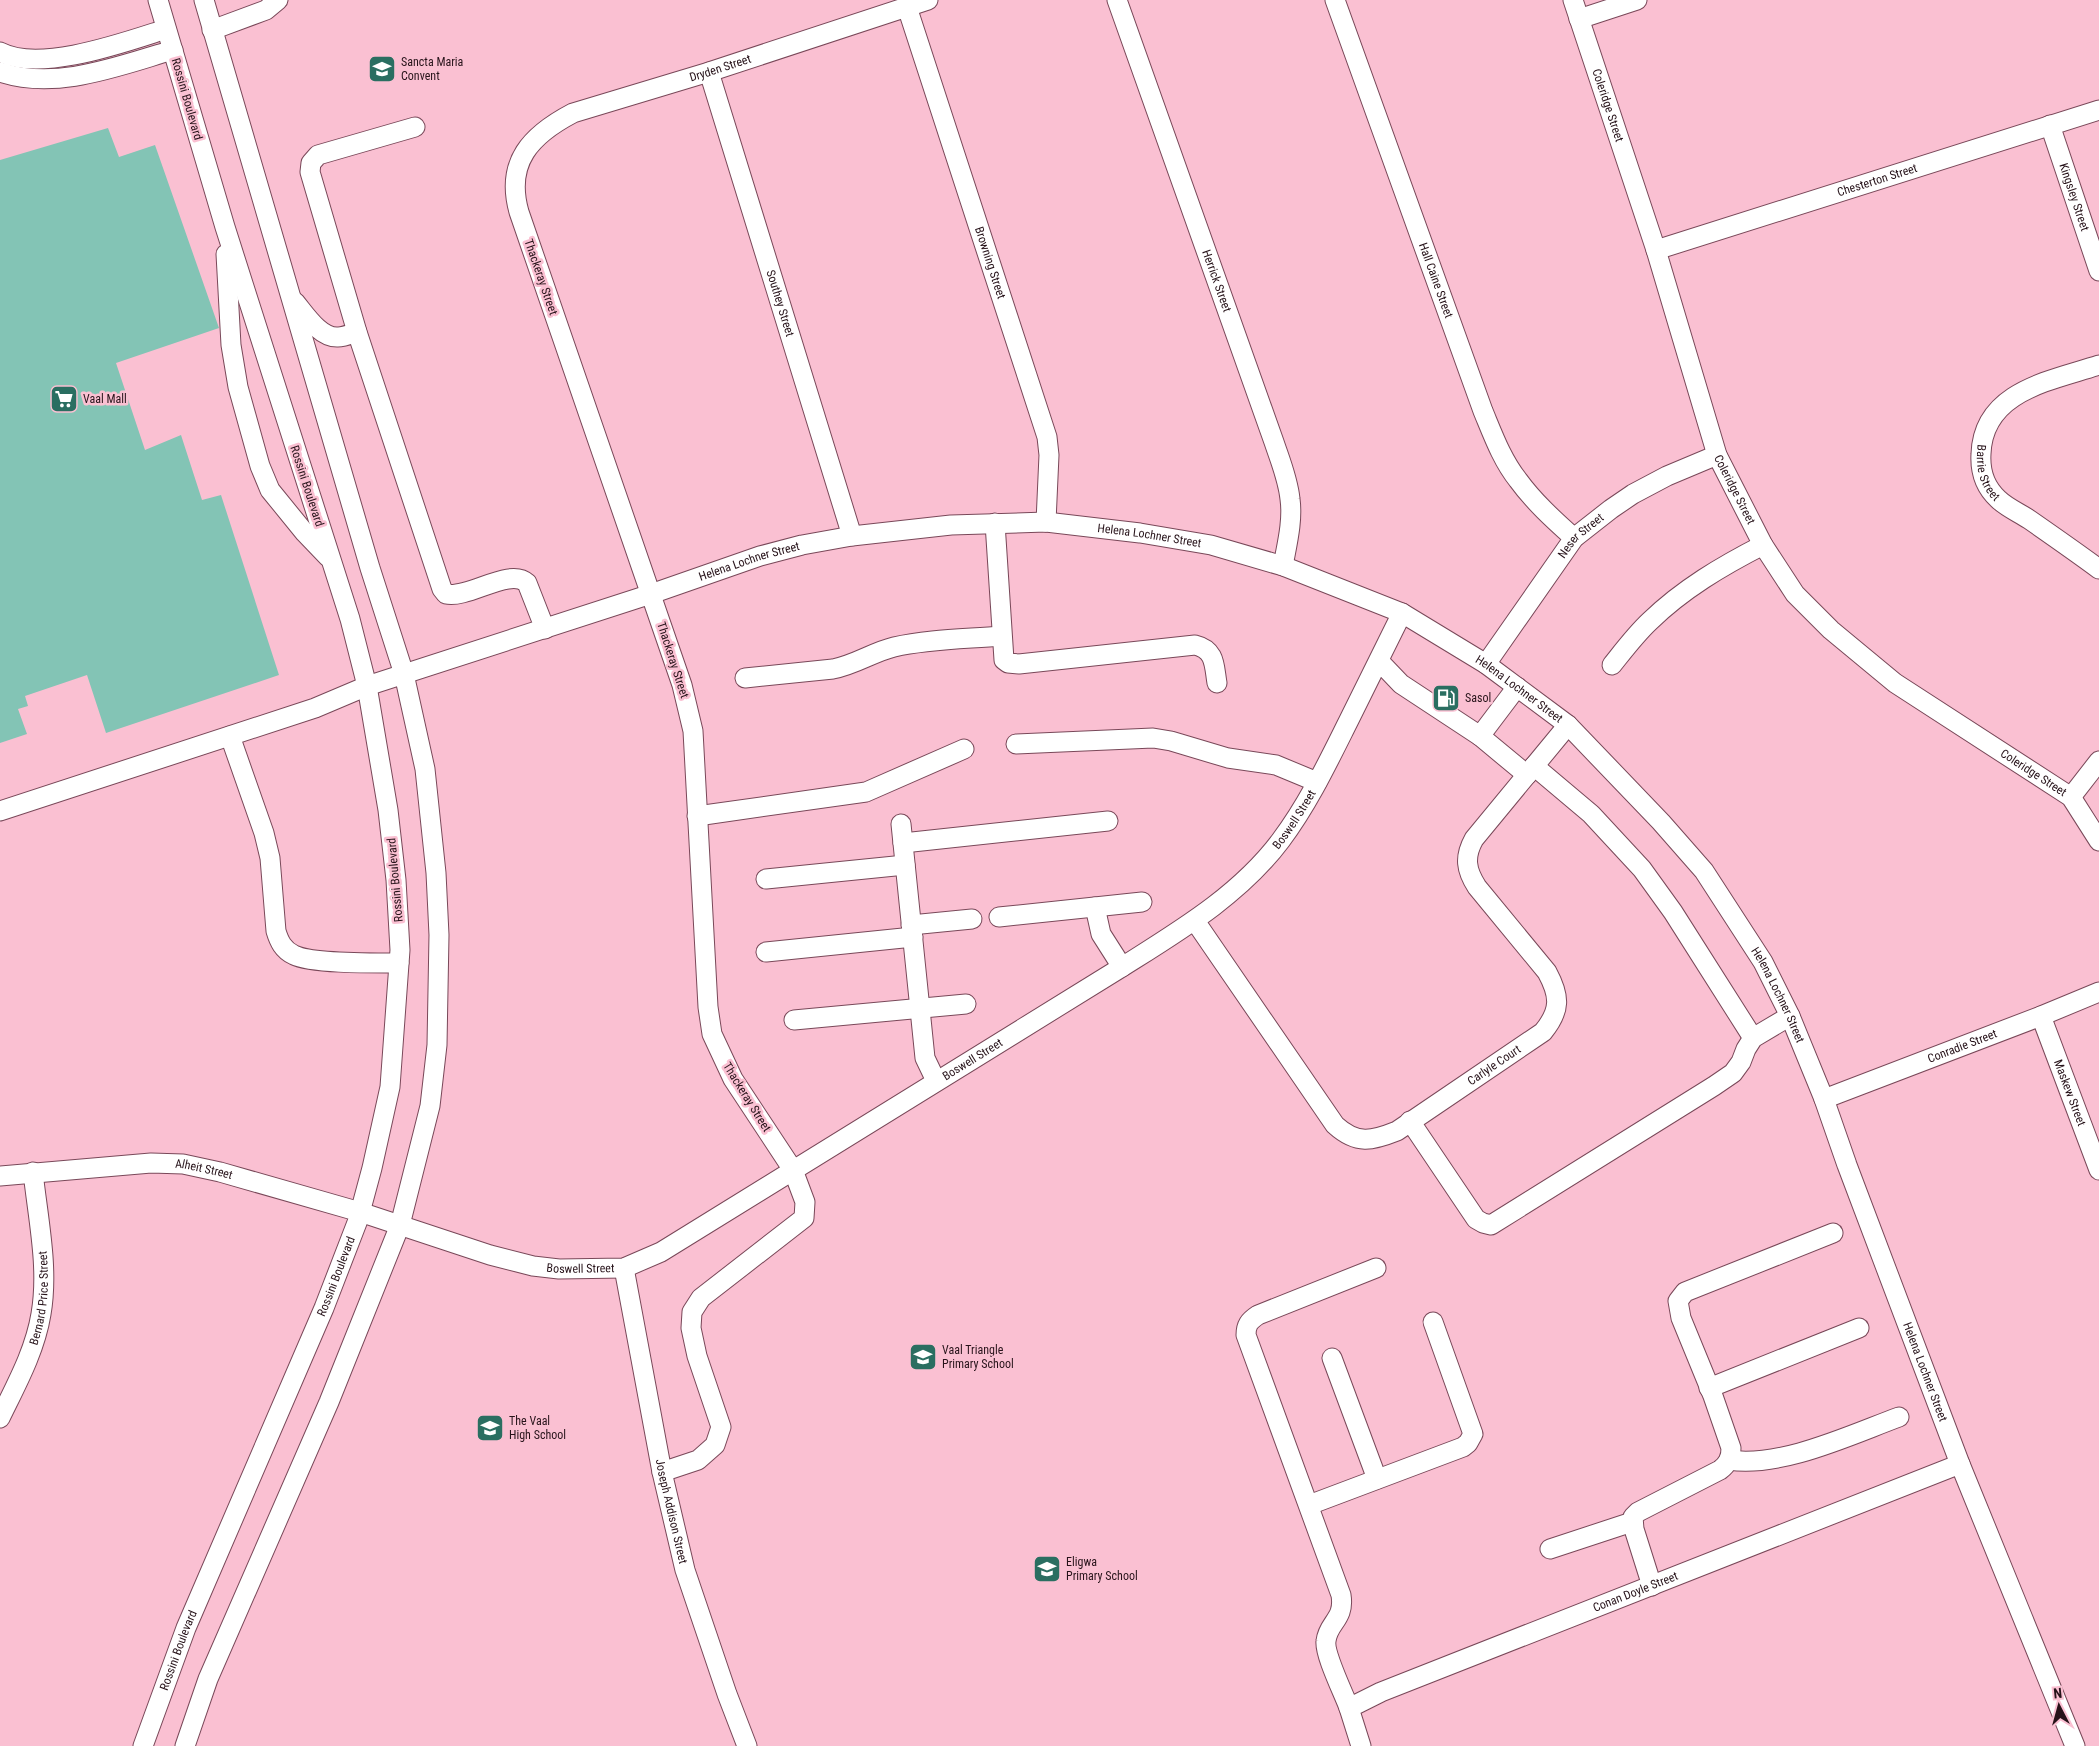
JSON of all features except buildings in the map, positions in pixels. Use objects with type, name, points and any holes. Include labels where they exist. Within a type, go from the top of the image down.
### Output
[{"type":"street","name":"Rossini Boulevard","points":[[143,1746],[186,1628],[324,1308],[360,1212],[390,1087],[399,964],[395,872],[379,753],[367,686],[350,618],[225,226],[158,0]]},
{"type":"street","points":[[185,1746],[208,1679],[328,1402],[400,1224],[430,1106],[436,1045],[439,935],[436,873],[427,787],[404,674],[370,568],[204,0]]},
{"type":"street","points":[[212,30],[266,10],[278,0]]},
{"type":"street","name":"Dryden Street","points":[[525,153],[537,138],[549,128],[573,113],[709,72],[928,0]]},
{"type":"street","name":"Herrick Street","points":[[1117,0],[1271,432],[1287,485],[1290,499],[1290,526],[1283,566]]},
{"type":"street","name":"Hall Caine Street","points":[[1336,0],[1483,411],[1502,456],[1534,500],[1574,538]]},
{"type":"street","name":"Coleridge Street","points":[[1573,0],[1656,250],[1716,455],[1762,545],[1795,594],[1831,630],[1896,683],[2071,797],[2099,842]]},
{"type":"street","points":[[1579,19],[1638,0]]},
{"type":"street","name":"Browning Street","points":[[907,7],[1048,437],[1046,522]]},
{"type":"street","points":[[0,52],[19,58],[41,60],[58,58],[116,45],[166,29]]},
{"type":"street","points":[[0,72],[14,77],[49,79],[100,71],[173,50]]},
{"type":"street","name":"Southey Street","points":[[709,72],[852,536]]},
{"type":"street","name":"Chesterton Street","points":[[1656,250],[2099,110]]},
{"type":"street","name":"Kingsley Street","points":[[2050,125],[2099,271]]},
{"type":"street","points":[[415,127],[318,155],[310,162],[310,172],[357,332],[442,589],[446,594],[458,594],[511,578],[523,579],[527,582],[545,628]]},
{"type":"street","name":"Thackeray Street","points":[[525,153],[515,174],[514,194],[519,212],[682,685],[693,731],[708,1007],[712,1034],[733,1079],[793,1170],[805,1202],[804,1218],[701,1298],[692,1312],[691,1328],[697,1356],[721,1427],[715,1445],[698,1460],[662,1472]]},
{"type":"street","points":[[225,226],[234,362],[238,387],[260,466],[270,490],[304,534],[330,560]]},
{"type":"street","points":[[289,295],[311,321],[328,335],[339,337],[357,332]]},
{"type":"street","name":"Barrie Street","points":[[2099,365],[2020,393],[1998,408],[1986,425],[1981,443],[1980,464],[1985,483],[1998,499],[2099,568]]},
{"type":"street","name":"Neser Street","points":[[1486,664],[1574,538],[1633,494],[1667,476],[1716,455]]},
{"type":"street","name":"Helena Lochner Street","points":[[0,812],[315,708],[367,686],[651,594],[760,556],[802,545],[852,536],[951,525],[1046,522],[1140,533],[1211,545],[1283,566],[1402,613],[1486,664],[1568,725],[1661,822],[1704,871],[1763,962],[1790,1016],[1824,1099],[1960,1464],[2075,1746]]},
{"type":"street","points":[[995,523],[1004,660],[1013,664],[1195,645],[1209,651],[1217,684]]},
{"type":"street","points":[[1612,665],[1649,621],[1675,600],[1703,578],[1762,545]]},
{"type":"street","name":"Boswell Street","points":[[400,1224],[490,1255],[533,1266],[559,1269],[624,1268],[661,1252],[1195,921],[1233,891],[1281,841],[1317,782],[1402,613]]},
{"type":"street","points":[[745,678],[834,669],[847,666],[883,650],[902,645],[1001,636]]},
{"type":"street","points":[[1379,661],[1401,684],[1530,770],[1591,814],[1642,869],[1673,912],[1753,1038]]},
{"type":"street","points":[[1480,736],[1517,687]]},
{"type":"street","name":"Carlyle Court","points":[[1195,921],[1335,1125],[1349,1136],[1364,1140],[1385,1136],[1410,1122],[1543,1032],[1551,1022],[1557,1001],[1555,986],[1547,972],[1469,876],[1467,863],[1468,849],[1474,839],[1568,725]]},
{"type":"street","points":[[230,736],[264,833],[270,858],[275,916],[280,942],[294,956],[312,960],[399,964]]},
{"type":"street","points":[[1016,744],[1153,738],[1171,741],[1228,758],[1276,765],[1317,782]]},
{"type":"street","points":[[698,816],[866,792],[964,749]]},
{"type":"street","points":[[2071,797],[2099,761]]},
{"type":"street","points":[[903,843],[1108,821]]},
{"type":"street","points":[[901,824],[925,1058],[936,1081]]},
{"type":"street","points":[[766,879],[905,865]]},
{"type":"street","points":[[999,918],[1142,902]]},
{"type":"street","points":[[1096,907],[1101,934],[1122,967]]},
{"type":"street","points":[[766,952],[912,931],[972,919]]},
{"type":"street","name":"Conradie Street","points":[[1824,1099],[2099,992]]},
{"type":"street","points":[[794,1020],[966,1004]]},
{"type":"street","points":[[1410,1122],[1476,1219],[1491,1225],[1733,1073],[1753,1038],[1790,1016]]},
{"type":"street","name":"Maskew Street","points":[[2041,1016],[2099,1170]]},
{"type":"street","name":"Alheit Street","points":[[0,1176],[151,1163],[183,1164],[220,1172],[400,1224]]},
{"type":"street","name":"Bernard Price Street","points":[[0,1418],[26,1362],[41,1316],[44,1268],[33,1172]]},
{"type":"street","points":[[1652,1586],[1632,1522],[1633,1516],[1720,1470],[1729,1460],[1731,1448],[1681,1318],[1678,1301],[1680,1296],[1834,1233]]},
{"type":"street","name":"Joseph Addison Street","points":[[624,1268],[662,1472],[685,1570],[727,1694],[747,1746]]},
{"type":"street","points":[[1361,1746],[1326,1646],[1328,1634],[1342,1609],[1342,1595],[1246,1335],[1246,1328],[1251,1320],[1258,1315],[1376,1268]]},
{"type":"street","points":[[1309,1505],[1462,1447],[1472,1438],[1473,1434],[1432,1322]]},
{"type":"street","points":[[1709,1388],[1859,1328]]},
{"type":"street","points":[[1332,1358],[1376,1480]]},
{"type":"street","points":[[1729,1460],[1739,1462],[1785,1458],[1899,1417]]},
{"type":"street","name":"Conan Doyle Street","points":[[1349,1708],[1404,1682],[1960,1464]]},
{"type":"street","points":[[1550,1549],[1632,1522]]},
{"type":"place","name":"Sancta Maria Convent","points":[[382,69]]},
{"type":"place","name":"Vaal Mall","points":[[64,399]]},
{"type":"place","name":"Sasol","points":[[1446,698]]},
{"type":"place","name":"Vaal Triangle Primary School","points":[[923,1357]]},
{"type":"place","name":"The Vaal High School","points":[[490,1428]]},
{"type":"place","name":"Eligwa Primary School","points":[[1047,1569]]}]
